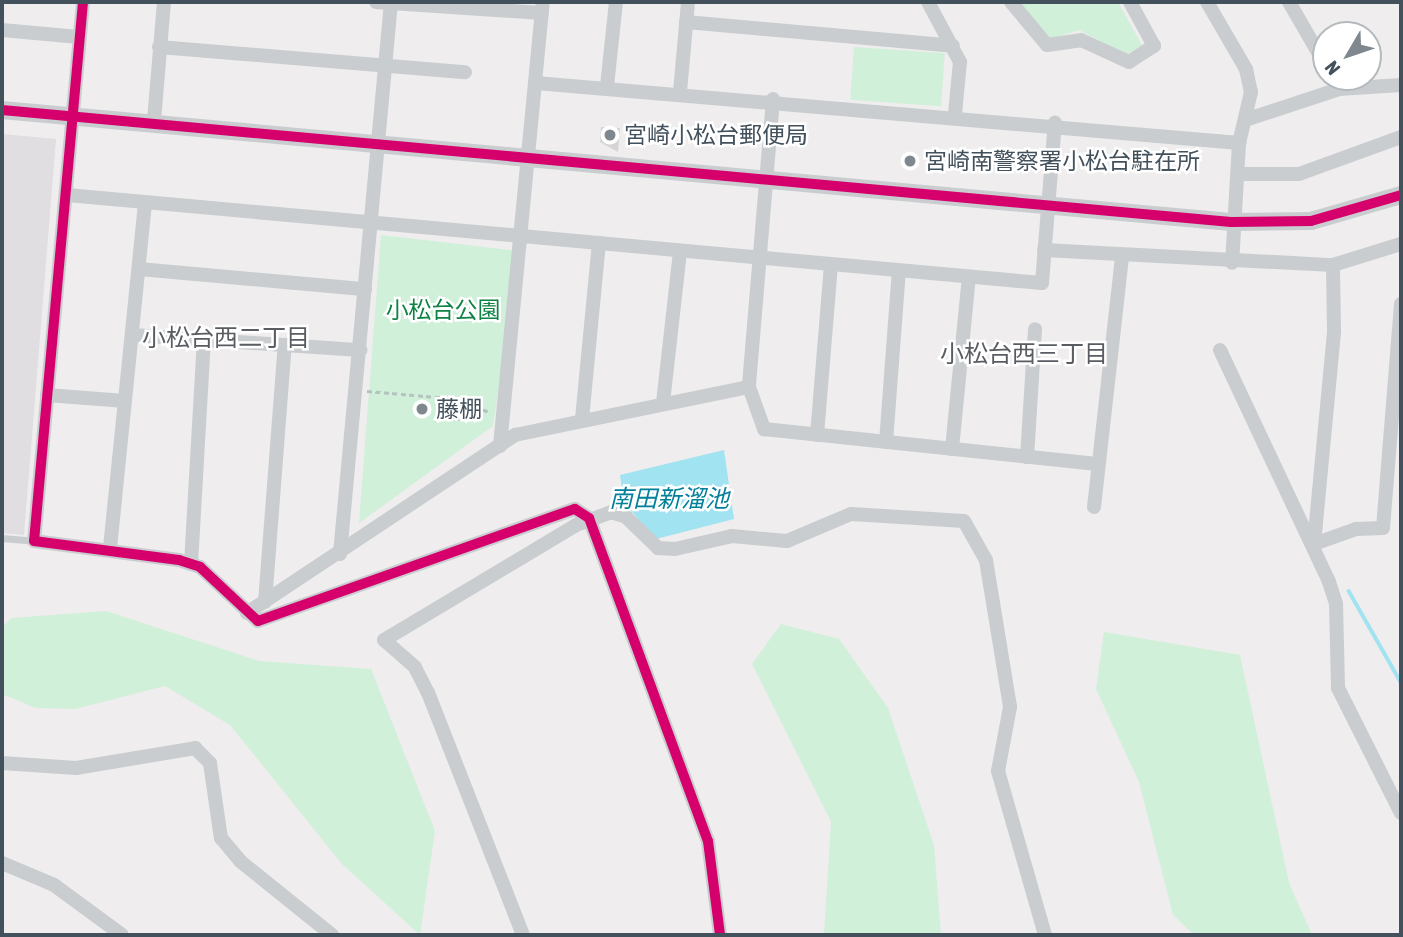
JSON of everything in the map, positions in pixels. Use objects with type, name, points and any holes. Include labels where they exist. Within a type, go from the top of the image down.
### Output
[{"type":"street","points":[[83,2],[75,115],[34,541],[110,548],[191,564],[258,621],[557,511],[575,509],[589,518],[708,841],[720,935]]},
{"type":"street","points":[[154,121],[164,2]]},
{"type":"street","points":[[340,554],[379,142],[385,66],[386,2],[542,7],[500,446]]},
{"type":"street","points":[[607,86],[616,2]]},
{"type":"street","points":[[680,92],[688,2]]},
{"type":"street","points":[[928,2],[960,62],[955,114]]},
{"type":"street","points":[[1011,2],[1047,45],[1081,40],[1129,62],[1154,46],[1130,2]]},
{"type":"street","points":[[1207,2],[1246,69],[1248,119],[1239,143],[1238,174],[1231,222],[1232,263]]},
{"type":"street","points":[[1289,2],[1312,42]]},
{"type":"street","points":[[686,22],[953,46]]},
{"type":"street","points":[[2,30],[79,37]]},
{"type":"street","points":[[159,47],[465,72]]},
{"type":"street","points":[[536,83],[607,86],[955,114],[1239,143]]},
{"type":"street","points":[[1382,84],[1401,85]]},
{"type":"street","points":[[1248,119],[1316,91]]},
{"type":"street","points":[[773,99],[749,387],[764,429],[1097,464]]},
{"type":"street","points":[[2,110],[768,176],[1231,222],[1311,221],[1401,195]]},
{"type":"street","points":[[66,195],[370,220],[760,259],[1042,283],[1055,123]]},
{"type":"street","points":[[1238,174],[1299,174],[1401,137]]},
{"type":"street","points":[[110,548],[145,203]]},
{"type":"street","points":[[582,419],[599,243]]},
{"type":"street","points":[[1044,250],[1232,263],[1333,265],[1401,244]]},
{"type":"street","points":[[663,403],[680,251]]},
{"type":"street","points":[[1094,507],[1122,256]]},
{"type":"street","points":[[817,435],[831,265]]},
{"type":"street","points":[[1314,544],[1334,331],[1333,265]]},
{"type":"street","points":[[139,269],[365,289]]},
{"type":"street","points":[[886,442],[900,271]]},
{"type":"street","points":[[952,449],[969,277]]},
{"type":"street","points":[[1314,544],[1356,528],[1383,528],[1396,456],[1401,304]]},
{"type":"street","points":[[1027,457],[1035,329]]},
{"type":"street","points":[[133,335],[361,350]]},
{"type":"street","points":[[191,564],[205,340]]},
{"type":"street","points":[[265,602],[285,345]]},
{"type":"street","points":[[1220,350],[1291,510],[1314,544],[1336,604],[1338,688],[1401,813]]},
{"type":"street","points":[[247,613],[340,554],[516,435],[582,419],[749,387]]},
{"type":"street","points":[[47,395],[125,401]]},
{"type":"street","points":[[523,935],[428,693],[415,667],[384,640],[589,518],[626,517],[658,548],[675,549],[732,536],[787,541],[850,514],[964,520],[986,561],[1010,708],[998,771],[1045,935]]},
{"type":"street","points":[[2,763],[76,768],[195,748],[209,763],[221,838],[240,861],[332,935]]},
{"type":"street","points":[[2,863],[54,885],[122,935]]},
{"type":"lane","points":[[2,538],[34,541]]},
{"type":"path","points":[[362,390],[483,405]]},
{"type":"path","points":[[458,422],[459,401]]},
{"type":"shaded area","points":[[2,134],[56,139],[24,535],[2,533]]},
{"type":"green space","points":[[1019,2],[1118,2],[1143,47],[1125,54],[1079,30],[1051,39]]},
{"type":"green space","points":[[854,47],[945,53],[941,106],[850,100]]},
{"type":"green space","name":"小松台公園","points":[[381,235],[519,251],[493,426],[359,523]]},
{"type":"green space","points":[[106,611],[259,661],[371,669],[435,831],[420,935],[342,864],[230,725],[165,686],[75,709],[36,708],[2,694],[2,628],[11,618]]},
{"type":"green space","points":[[781,624],[839,639],[888,708],[934,845],[941,935],[824,935],[831,822],[752,664]]},
{"type":"green space","points":[[1104,632],[1240,655],[1289,883],[1312,935],[1194,935],[1173,915],[1139,782],[1096,689]]},
{"type":"water","name":"南田新溜池","points":[[724,450],[734,519],[656,539],[624,503],[620,475]]},
{"type":"building","name":"宮崎小松台郵便局","points":[[601,127],[620,128],[618,152],[600,142]]},
{"type":"waterway","points":[[1349,591],[1401,682]]},
{"type":"cycle path","points":[[83,2],[34,541],[179,560],[200,567],[258,621],[575,509],[589,518],[708,841],[720,935]]},
{"type":"cycle path","points":[[2,110],[1231,222],[1311,221],[1401,195]]},
{"type":"place","name":"宮崎小松台郵便局","points":[[610,135]]},
{"type":"place","name":"宮崎南警察署小松台駐在所","points":[[910,161]]},
{"type":"place","name":"藤棚","points":[[422,409]]},
{"type":"district","name":"小松台西二丁目","points":[[226,338]]},
{"type":"district","name":"小松台西三丁目","points":[[1024,354]]}]
